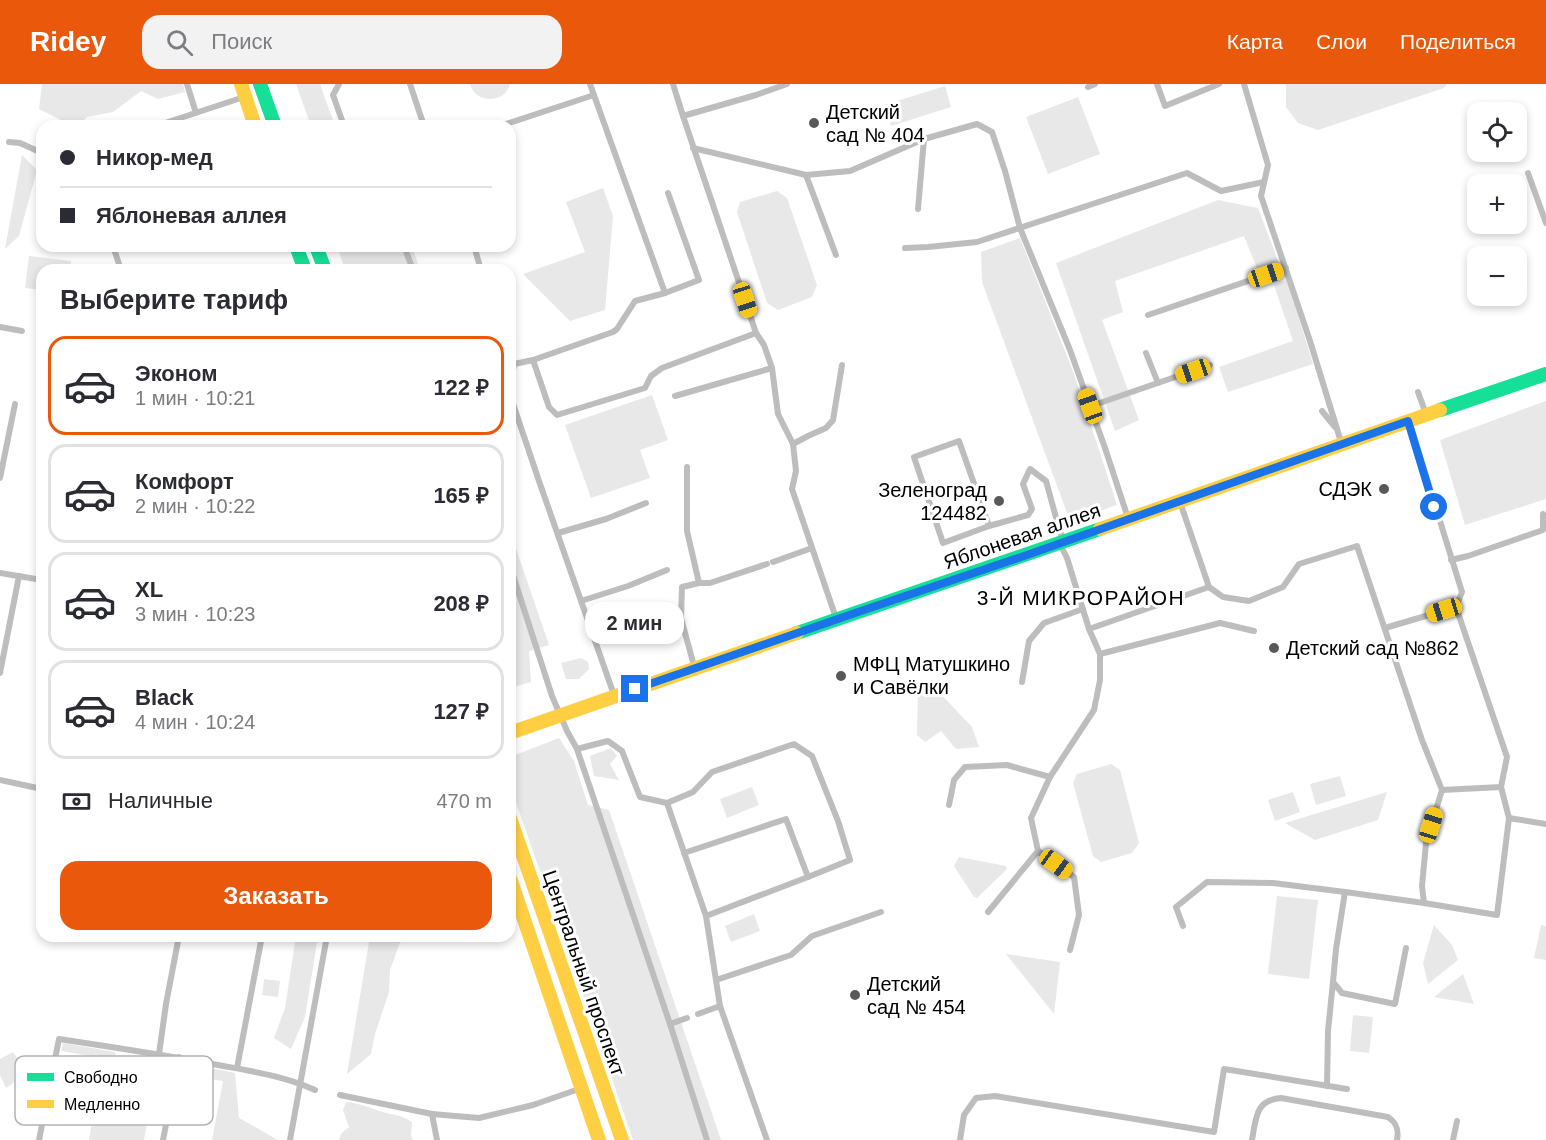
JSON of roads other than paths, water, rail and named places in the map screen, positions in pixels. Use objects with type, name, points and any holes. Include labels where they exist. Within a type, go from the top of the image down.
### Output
[{"type":"street","points":[[260,84],[273,120]]},
{"type":"street","points":[[243,90],[253,120]]},
{"type":"street","name":"Яблоневая аллея","points":[[516,731],[1180,502],[1339,437],[1408,421],[1546,374]]},
{"type":"street","name":"Центральный проспект","points":[[516,836],[621,1140]]},
{"type":"street","points":[[516,856],[525,863]]},
{"type":"street","name":"Центральный проспект","points":[[516,896],[599,1140]]},
{"type":"lane","points":[[187,84],[196,113]]},
{"type":"lane","points":[[339,84],[333,94],[342,120]]},
{"type":"lane","points":[[410,84],[422,120]]},
{"type":"lane","points":[[590,84],[664,292]]},
{"type":"lane","points":[[674,84],[693,148],[756,333],[764,345],[772,368],[778,414],[793,444],[796,471],[792,489],[837,619]]},
{"type":"lane","points":[[683,116],[787,84]]},
{"type":"lane","points":[[1157,84],[1165,106],[1219,84]]},
{"type":"lane","points":[[1244,84],[1268,165],[1262,196],[1311,341],[1339,437]]},
{"type":"lane","points":[[174,120],[196,113],[243,90]]},
{"type":"lane","points":[[516,121],[594,95]]},
{"type":"lane","points":[[693,148],[806,175],[850,171],[924,139],[977,124],[992,132],[1020,228],[1070,350],[1128,520]]},
{"type":"lane","points":[[918,209],[924,139]]},
{"type":"lane","points":[[9,142],[20,143],[36,150]]},
{"type":"lane","points":[[905,248],[977,242],[1187,173],[1221,191],[1264,182]]},
{"type":"lane","points":[[1528,173],[1546,223]]},
{"type":"lane","points":[[806,175],[836,255]]},
{"type":"lane","points":[[516,364],[533,360],[613,332],[635,301],[699,280],[668,193]]},
{"type":"lane","points":[[1148,315],[1286,268]]},
{"type":"lane","points":[[0,327],[22,331]]},
{"type":"lane","points":[[533,360],[549,408],[557,415],[645,388],[651,375],[662,368],[756,333]]},
{"type":"lane","points":[[1146,353],[1158,383]]},
{"type":"lane","points":[[793,444],[826,428],[833,420],[842,365]]},
{"type":"lane","points":[[1090,406],[1210,365]]},
{"type":"lane","points":[[675,396],[772,368]]},
{"type":"lane","points":[[1418,392],[1426,415]]},
{"type":"lane","points":[[0,478],[15,404]]},
{"type":"lane","points":[[1322,411],[1339,437]]},
{"type":"lane","points":[[516,416],[615,696]]},
{"type":"lane","points":[[1183,927],[1176,907],[1207,882],[1273,883],[1497,915],[1509,818],[1501,787],[1507,757],[1456,607],[1462,592],[1408,421]]},
{"type":"lane","points":[[989,526],[959,441],[914,457],[943,543],[1028,515],[1032,509],[1023,484],[1030,469],[1046,482],[1062,543],[1089,629],[1100,654],[1100,680],[1094,710],[1050,777],[1031,818],[1038,851],[1074,877],[1078,915],[1070,950]]},
{"type":"lane","points":[[687,467],[687,531],[699,583]]},
{"type":"lane","points":[[1180,502],[1209,587],[1223,597],[1249,601],[1283,587],[1299,564],[1357,546],[1422,740],[1442,790],[1426,843],[1422,886],[1425,903]]},
{"type":"lane","points":[[558,533],[606,519],[646,503]]},
{"type":"lane","points":[[1451,560],[1543,530],[1543,514]]},
{"type":"lane","points":[[694,668],[681,618],[682,587],[699,583],[710,584],[813,548]]},
{"type":"lane","points":[[581,601],[628,586],[667,570]]},
{"type":"lane","points":[[0,573],[36,579]]},
{"type":"lane","points":[[0,674],[19,576]]},
{"type":"lane","points":[[516,585],[552,696],[577,749],[707,1140]]},
{"type":"lane","points":[[1089,629],[1209,587]]},
{"type":"lane","points":[[1386,628],[1456,607]]},
{"type":"lane","points":[[1022,682],[1029,641],[1044,623],[1083,609]]},
{"type":"lane","points":[[1100,654],[1220,623],[1254,631]]},
{"type":"lane","points":[[577,749],[609,741],[622,751],[640,797],[667,804],[693,792],[712,772],[794,744],[812,756],[838,821],[850,860],[706,916]]},
{"type":"lane","points":[[949,805],[954,780],[965,767],[1007,765],[1050,777]]},
{"type":"lane","points":[[0,780],[36,788]]},
{"type":"lane","points":[[1442,790],[1501,787]]},
{"type":"lane","points":[[667,804],[706,916],[720,1006],[767,1140]]},
{"type":"lane","points":[[1509,818],[1546,824]]},
{"type":"lane","points":[[684,853],[786,819],[808,877]]},
{"type":"lane","points":[[988,912],[1038,851]]},
{"type":"lane","points":[[1327,1086],[1328,1031],[1336,949],[1345,892]]},
{"type":"lane","points":[[716,980],[791,955],[812,936],[881,912]]},
{"type":"lane","points":[[159,1054],[178,942]]},
{"type":"lane","points":[[237,1068],[261,942]]},
{"type":"lane","points":[[290,1140],[326,942]]},
{"type":"lane","points":[[1333,982],[1342,993],[1395,1004],[1406,948]]},
{"type":"lane","points":[[698,1014],[720,1006]]},
{"type":"lane","points":[[670,1024],[687,1018]]},
{"type":"lane","points":[[56,1056],[59,1039],[172,1056]]},
{"type":"lane","points":[[213,1063],[300,1083],[315,1090]]},
{"type":"lane","points":[[960,1140],[964,1115],[976,1098],[995,1096],[1214,1132],[1224,1069],[1347,1089]]},
{"type":"lane","points":[[340,1095],[432,1114],[478,1118],[533,1106],[582,1088]]},
{"type":"lane","points":[[1252,1140],[1260,1107],[1272,1099],[1281,1098],[1388,1117],[1397,1126],[1397,1140]]},
{"type":"lane","points":[[432,1114],[437,1140]]},
{"type":"lane","points":[[1453,1140],[1457,1121]]},
{"type":"lane","points":[[39,1140],[42,1125]]},
{"type":"lane","points":[[163,1140],[166,1125]]},
{"type":"place","name":"Детский сад № 404","points":[[814,123]]},
{"type":"place","name":"СДЭК","points":[[1384,489]]},
{"type":"place","name":"Зеленоград 124482","points":[[999,501]]},
{"type":"place","name":"Детский сад №862","points":[[1274,648]]},
{"type":"place","name":"МФЦ Матушкино и Савёлки","points":[[841,676]]},
{"type":"place","name":"Детский сад № 454","points":[[855,995]]},
{"type":"district","name":"3-Й МИКРОРАЙОН","points":[[1081,598]]}]
